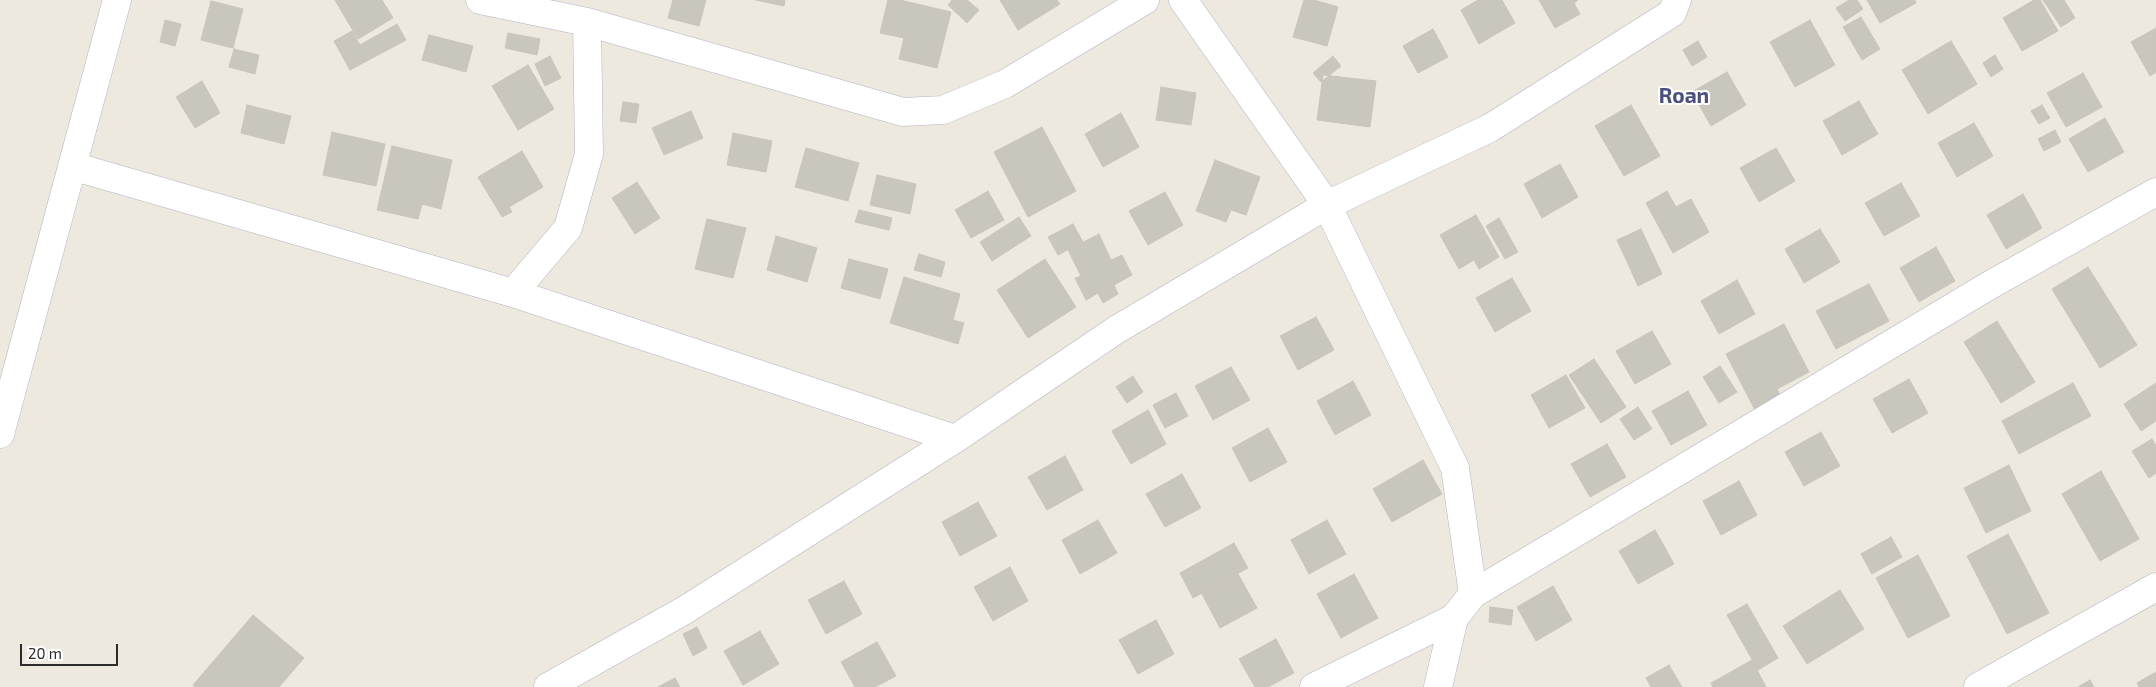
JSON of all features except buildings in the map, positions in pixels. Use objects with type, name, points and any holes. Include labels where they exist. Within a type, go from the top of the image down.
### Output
[{"type":"street","points":[[0,434],[117,0]]},
{"type":"street","points":[[480,0],[587,22],[903,112],[943,110],[1005,84],[1145,0]]},
{"type":"street","points":[[1183,0],[1328,205],[1455,468],[1473,594]]},
{"type":"street","points":[[548,687],[685,610],[955,439],[1116,330],[1328,205],[1490,128],[1674,7],[1699,0]]},
{"type":"street","points":[[513,293],[568,228],[589,154],[587,22]]},
{"type":"street","points":[[72,166],[513,293],[955,439]]},
{"type":"street","points":[[1438,687],[1454,618],[1473,594],[1990,285],[2156,192]]},
{"type":"street","points":[[1978,687],[2156,587]]},
{"type":"street","points":[[1314,687],[1454,618]]},
{"type":"district","name":"Roan","points":[[1684,96]]}]
